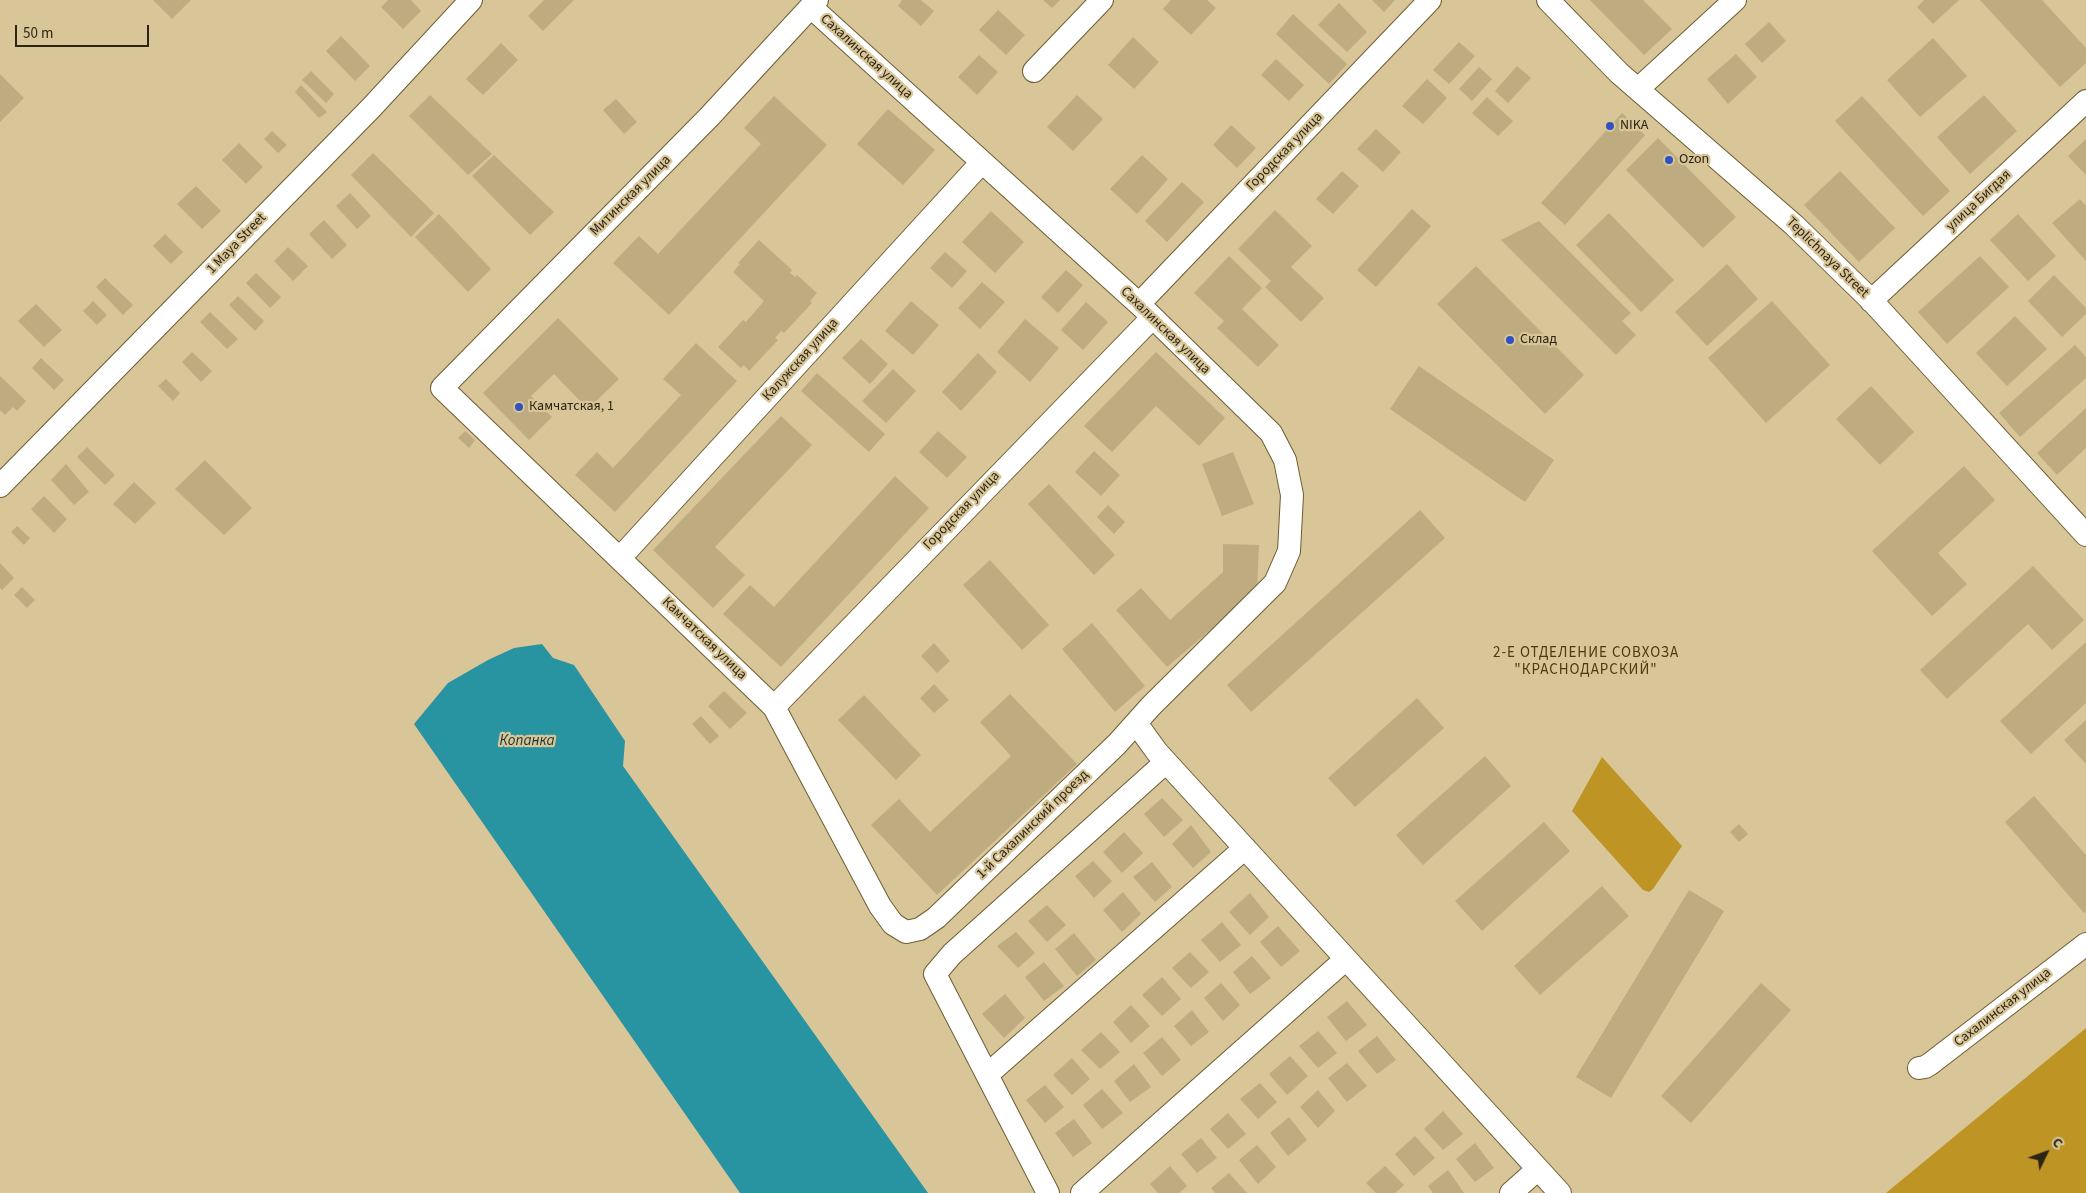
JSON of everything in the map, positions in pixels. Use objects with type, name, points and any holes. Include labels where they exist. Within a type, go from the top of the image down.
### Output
[{"type":"street","name":"1 Maya Street","points":[[0,486],[371,108],[471,0]]},
{"type":"street","points":[[1034,71],[1102,0]]},
{"type":"street","name":"Городская улица","points":[[774,707],[1145,311],[1430,0]]},
{"type":"street","name":"Teplichnaya Street","points":[[1548,0],[1619,73],[1794,225],[1871,301],[2086,535]]},
{"type":"street","points":[[1638,89],[1736,0]]},
{"type":"street","name":"Сахалинская улица","points":[[814,3],[982,162],[1145,311],[1271,433],[1285,460],[1292,495],[1289,551],[1275,583],[1151,706]]},
{"type":"street","name":"Митинская улица","points":[[442,388],[710,116],[814,3]]},
{"type":"street","name":"улица Бигдая","points":[[1871,301],[2086,102]]},
{"type":"street","name":"Калужская улица","points":[[620,558],[982,162]]},
{"type":"street","name":"Камчатская улица","points":[[442,388],[774,707],[880,906],[893,924],[906,932]]},
{"type":"street","name":"1-й Сахалинский проезд","points":[[906,932],[920,929],[936,918],[1104,757],[1151,706]]},
{"type":"street","points":[[1136,724],[1166,762],[1560,1193]]},
{"type":"street","points":[[1048,1193],[935,974],[952,954],[1166,762]]},
{"type":"street","points":[[988,1074],[1245,848]]},
{"type":"street","name":"Сахалинская улица","points":[[1919,1068],[1930,1064],[2086,944]]},
{"type":"street","points":[[1082,1193],[1346,959]]},
{"type":"street","points":[[1511,1193],[1538,1169]]},
{"type":"shaded area","points":[[1602,757],[1682,846],[1653,889],[1649,892],[1643,890],[1572,811]]},
{"type":"shaded area","points":[[2086,1028],[2086,1193],[1886,1193]]},
{"type":"water","name":"Копанка","points":[[542,644],[553,658],[574,665],[625,741],[623,766],[928,1193],[740,1193],[414,724],[448,683],[488,660],[514,648]]},
{"type":"building","points":[[153,0],[191,0],[172,19]]},
{"type":"building","points":[[388,0],[411,0],[421,11],[403,29],[381,7]]},
{"type":"building","points":[[544,0],[574,0],[543,31],[528,16]]},
{"type":"building","points":[[902,0],[921,0],[934,11],[921,26],[898,6]]},
{"type":"building","points":[[1043,0],[1060,0],[1052,8]]},
{"type":"building","points":[[1171,0],[1207,0],[1216,8],[1191,35],[1163,9]]},
{"type":"building","points":[[1372,0],[1395,0],[1384,12]]},
{"type":"building","points":[[1590,0],[1643,0],[1672,29],[1644,55]]},
{"type":"building","points":[[1924,0],[1959,0],[1933,24],[1917,7]]},
{"type":"building","points":[[1980,0],[2042,0],[2086,48],[2086,63],[2060,87]]},
{"type":"building","points":[[1339,3],[1367,32],[1347,52],[1318,25]]},
{"type":"building","points":[[998,10],[1025,35],[1006,55],[979,30]]},
{"type":"building","points":[[1293,14],[1347,64],[1329,84],[1276,34]]},
{"type":"building","points":[[1769,22],[1786,41],[1762,63],[1745,44]]},
{"type":"building","points":[[341,36],[370,66],[355,81],[326,51]]},
{"type":"building","points":[[1133,37],[1159,62],[1134,89],[1108,65]]},
{"type":"building","points":[[1933,38],[1967,76],[1920,117],[1887,80]]},
{"type":"building","points":[[1459,42],[1475,56],[1449,84],[1433,70]]},
{"type":"building","points":[[501,43],[518,60],[483,95],[466,79]]},
{"type":"building","points":[[1736,54],[1757,77],[1728,104],[1707,79]]},
{"type":"building","points":[[979,55],[998,72],[977,95],[958,77]]},
{"type":"building","points":[[1276,59],[1304,85],[1289,101],[1261,75]]},
{"type":"building","points":[[1517,66],[1531,78],[1508,103],[1495,91]]},
{"type":"building","points":[[1479,67],[1492,79],[1472,101],[1459,89]]},
{"type":"building","points":[[311,71],[334,94],[326,103],[302,80]]},
{"type":"building","points":[[0,74],[24,98],[0,122]]},
{"type":"building","points":[[1427,79],[1447,98],[1423,124],[1402,106]]},
{"type":"building","points":[[301,85],[327,112],[319,118],[295,92]]},
{"type":"building","points":[[430,95],[492,154],[468,175],[409,116]]},
{"type":"building","points":[[1077,95],[1103,119],[1073,151],[1047,127]]},
{"type":"building","points":[[1984,95],[2017,131],[1970,174],[1937,137]]},
{"type":"building","points":[[774,96],[827,145],[669,315],[613,263],[639,236],[658,254],[761,144],[744,128]]},
{"type":"building","points":[[1862,96],[1950,191],[1923,216],[1835,121]]},
{"type":"building","points":[[1487,97],[1513,121],[1498,136],[1472,113]]},
{"type":"building","points":[[616,99],[637,122],[624,134],[603,110]]},
{"type":"building","points":[[888,109],[935,150],[903,185],[857,144]]},
{"type":"building","points":[[1622,113],[1645,135],[1565,225],[1541,203]]},
{"type":"building","points":[[1231,125],[1256,148],[1237,168],[1213,145]]},
{"type":"building","points":[[1376,129],[1401,152],[1383,172],[1357,149]]},
{"type":"building","points":[[272,131],[287,145],[278,153],[264,139]]},
{"type":"building","points":[[1658,138],[1736,217],[1703,248],[1626,170]]},
{"type":"building","points":[[2086,139],[2086,175],[2068,156]]},
{"type":"building","points":[[239,143],[263,167],[246,184],[222,160]]},
{"type":"building","points":[[373,153],[434,213],[411,237],[351,175]]},
{"type":"building","points":[[494,155],[554,212],[530,235],[472,176]]},
{"type":"building","points":[[1142,155],[1168,179],[1137,214],[1110,189]]},
{"type":"building","points":[[1342,171],[1359,186],[1333,214],[1316,199]]},
{"type":"building","points":[[1840,171],[1895,228],[1859,262],[1804,205]]},
{"type":"building","points":[[1182,182],[1204,202],[1167,242],[1145,221]]},
{"type":"building","points":[[196,186],[221,211],[202,229],[177,204]]},
{"type":"building","points":[[350,193],[371,216],[357,229],[336,206]]},
{"type":"building","points":[[2080,199],[2086,206],[2086,261],[2052,223]]},
{"type":"building","points":[[1412,209],[1431,226],[1376,287],[1357,270]]},
{"type":"building","points":[[1275,210],[1312,246],[1291,267],[1324,298],[1301,322],[1265,287],[1271,281],[1238,249]]},
{"type":"building","points":[[991,211],[1024,242],[995,273],[962,242]]},
{"type":"building","points":[[1609,213],[1674,280],[1641,312],[1576,245]]},
{"type":"building","points":[[439,214],[491,269],[468,292],[415,237]]},
{"type":"building","points":[[2018,214],[2056,256],[2028,281],[1990,240]]},
{"type":"building","points":[[324,220],[347,245],[332,259],[309,234]]},
{"type":"building","points":[[1539,221],[1631,313],[1622,321],[1636,335],[1616,355],[1501,240]]},
{"type":"building","points":[[165,234],[183,252],[171,264],[153,246]]},
{"type":"building","points":[[759,240],[792,270],[790,273],[795,277],[797,275],[817,293],[810,301],[812,303],[784,333],[781,331],[775,338],[778,340],[749,371],[744,365],[741,368],[718,347],[743,320],[746,322],[764,301],[733,272],[740,264],[738,263]]},
{"type":"building","points":[[288,247],[308,266],[293,281],[274,261]]},
{"type":"building","points":[[945,252],[967,271],[952,288],[930,268]]},
{"type":"building","points":[[1229,256],[1262,288],[1242,309],[1279,345],[1258,367],[1217,328],[1224,321],[1194,293]]},
{"type":"building","points":[[1980,256],[2009,287],[1947,344],[1918,312]]},
{"type":"building","points":[[1727,264],[1758,299],[1707,346],[1675,312]]},
{"type":"building","name":"Склад","points":[[1476,266],[1584,375],[1545,414],[1437,304]]},
{"type":"building","points":[[1066,270],[1083,285],[1058,313],[1041,297]]},
{"type":"building","points":[[256,273],[281,297],[270,308],[246,283]]},
{"type":"building","points":[[2054,275],[2086,308],[2086,314],[2062,337],[2028,301]]},
{"type":"building","points":[[105,278],[133,305],[123,315],[96,287]]},
{"type":"building","points":[[982,282],[1005,302],[980,329],[958,308]]},
{"type":"building","points":[[238,296],[264,321],[255,331],[229,305]]},
{"type":"building","points":[[93,301],[107,315],[97,325],[83,311]]},
{"type":"building","points":[[911,301],[939,325],[913,355],[885,331]]},
{"type":"building","points":[[1772,301],[1830,365],[1766,423],[1708,358]]},
{"type":"building","points":[[1086,302],[1108,322],[1083,350],[1061,330]]},
{"type":"building","points":[[36,304],[62,330],[44,347],[18,321]]},
{"type":"building","points":[[210,312],[238,339],[227,349],[200,322]]},
{"type":"building","points":[[2015,316],[2047,349],[2007,386],[1976,353]]},
{"type":"building","points":[[558,318],[619,379],[588,409],[554,374],[531,396],[552,417],[529,440],[483,393]]},
{"type":"building","points":[[1025,319],[1059,348],[1030,382],[997,352]]},
{"type":"building","points":[[861,339],[888,364],[870,384],[842,358]]},
{"type":"building","points":[[696,343],[737,381],[615,512],[575,475],[597,452],[613,468],[681,395],[663,379]]},
{"type":"building","points":[[2075,345],[2086,357],[2086,378],[2020,437],[1999,413]]},
{"type":"building","points":[[192,352],[212,371],[201,382],[182,362]]},
{"type":"building","points":[[1156,352],[1225,418],[1199,446],[1156,406],[1112,452],[1084,426]]},
{"type":"building","points":[[978,353],[997,372],[961,411],[942,392]]},
{"type":"building","points":[[41,358],[64,380],[54,390],[32,368]]},
{"type":"building","points":[[1419,366],[1554,460],[1525,502],[1390,409]]},
{"type":"building","points":[[893,369],[916,391],[886,423],[862,401]]},
{"type":"building","points":[[817,373],[885,434],[869,452],[801,391]]},
{"type":"building","points":[[0,376],[26,401],[17,411],[13,407],[5,415],[0,410]]},
{"type":"building","points":[[166,379],[180,393],[173,401],[158,386]]},
{"type":"building","points":[[1871,386],[1914,432],[1880,465],[1836,419]]},
{"type":"building","points":[[2086,408],[2086,448],[2057,475],[2037,453]]},
{"type":"building","points":[[781,416],[812,445],[715,547],[745,575],[713,608],[653,550]]},
{"type":"building","points":[[465,431],[475,440],[469,448],[458,438]]},
{"type":"building","points":[[938,431],[967,457],[947,478],[919,452]]},
{"type":"building","points":[[87,447],[115,475],[105,485],[77,457]]},
{"type":"building","points":[[1094,451],[1120,475],[1101,496],[1075,472]]},
{"type":"building","points":[[1233,452],[1254,504],[1222,516],[1202,464]]},
{"type":"building","points":[[205,460],[252,508],[224,535],[175,489]]},
{"type":"building","points":[[66,464],[89,492],[74,505],[51,480]]},
{"type":"building","points":[[1964,466],[1995,500],[1938,553],[1967,584],[1932,616],[1872,551]]},
{"type":"building","points":[[895,476],[929,508],[781,667],[723,614],[750,585],[774,607]]},
{"type":"building","points":[[134,482],[156,503],[135,524],[113,504]]},
{"type":"building","points":[[1049,484],[1115,555],[1094,575],[1028,504]]},
{"type":"building","points":[[44,496],[67,519],[54,533],[31,509]]},
{"type":"building","points":[[1108,505],[1125,522],[1114,534],[1097,517]]},
{"type":"building","points":[[1420,510],[1445,538],[1251,712],[1227,685]]},
{"type":"building","points":[[17,526],[30,538],[24,545],[11,532]]},
{"type":"building","points":[[1223,544],[1259,545],[1257,590],[1167,667],[1116,610],[1141,588],[1170,620],[1223,572]]},
{"type":"building","points":[[990,560],[1049,625],[1022,650],[963,585]]},
{"type":"building","points":[[0,563],[14,578],[2,590],[0,588]]},
{"type":"building","points":[[2033,566],[2084,620],[2052,650],[2028,624],[1947,699],[1920,670]]},
{"type":"building","points":[[22,587],[35,600],[27,608],[14,595]]},
{"type":"building","points":[[1092,623],[1145,686],[1115,712],[1062,649]]},
{"type":"building","points":[[2086,642],[2086,703],[2031,754],[2000,721]]},
{"type":"building","points":[[934,643],[950,661],[937,673],[921,656]]},
{"type":"building","points":[[934,684],[949,700],[934,713],[920,698]]},
{"type":"building","points":[[724,691],[747,713],[730,729],[708,706]]},
{"type":"building","points":[[1010,694],[1077,764],[937,895],[871,825],[899,799],[930,832],[1011,756],[980,722]]},
{"type":"building","points":[[864,695],[921,755],[896,780],[838,720]]},
{"type":"building","points":[[1417,698],[1444,728],[1355,807],[1328,778]]},
{"type":"building","points":[[701,716],[719,736],[710,744],[692,724]]},
{"type":"building","points":[[2086,720],[2086,764],[2064,740]]},
{"type":"building","points":[[1485,756],[1511,786],[1423,865],[1396,835]]},
{"type":"building","points":[[2034,796],[2086,855],[2086,912],[2084,913],[2005,822]]},
{"type":"building","points":[[1162,798],[1183,820],[1164,837],[1144,814]]},
{"type":"building","points":[[1544,822],[1570,851],[1482,931],[1455,901]]},
{"type":"building","points":[[1739,824],[1748,834],[1739,842],[1730,832]]},
{"type":"building","points":[[1191,825],[1211,852],[1193,868],[1172,844]]},
{"type":"building","points":[[1124,832],[1143,853],[1122,873],[1103,852]]},
{"type":"building","points":[[1093,861],[1112,881],[1094,898],[1075,876]]},
{"type":"building","points":[[1152,862],[1172,887],[1155,902],[1133,877]]},
{"type":"building","points":[[1602,886],[1629,916],[1540,995],[1514,966]]},
{"type":"building","points":[[1689,890],[1724,911],[1611,1098],[1576,1077]]},
{"type":"building","points":[[1123,892],[1141,914],[1122,932],[1103,910]]},
{"type":"building","points":[[1250,893],[1269,917],[1250,935],[1229,912]]},
{"type":"building","points":[[1047,905],[1066,925],[1047,942],[1028,921]]},
{"type":"building","points":[[1222,922],[1241,945],[1220,962],[1201,940]]},
{"type":"building","points":[[1278,926],[1300,951],[1281,967],[1260,942]]},
{"type":"building","points":[[1016,932],[1035,953],[1018,968],[997,946]]},
{"type":"building","points":[[1074,933],[1096,960],[1077,976],[1055,949]]},
{"type":"building","points":[[1190,952],[1209,972],[1191,988],[1172,968]]},
{"type":"building","points":[[1252,956],[1271,978],[1250,994],[1233,972]]},
{"type":"building","points":[[1044,962],[1064,986],[1044,1001],[1025,977]]},
{"type":"building","points":[[1162,977],[1181,999],[1162,1016],[1142,995]]},
{"type":"building","points":[[1221,983],[1240,1005],[1223,1021],[1204,998]]},
{"type":"building","points":[[1761,983],[1791,1010],[1691,1123],[1661,1096]]},
{"type":"building","points":[[1005,994],[1025,1018],[1004,1038],[982,1014]]},
{"type":"building","points":[[1347,1001],[1367,1025],[1346,1041],[1327,1017]]},
{"type":"building","points":[[1131,1005],[1150,1026],[1131,1043],[1113,1022]]},
{"type":"building","points":[[1192,1010],[1209,1032],[1191,1046],[1174,1026]]},
{"type":"building","points":[[1318,1031],[1337,1053],[1318,1068],[1299,1046]]},
{"type":"building","points":[[1101,1032],[1120,1052],[1100,1069],[1081,1050]]},
{"type":"building","points":[[1377,1036],[1396,1060],[1377,1074],[1358,1051]]},
{"type":"building","points":[[1162,1037],[1181,1060],[1162,1076],[1143,1053]]},
{"type":"building","points":[[1290,1056],[1308,1076],[1287,1095],[1269,1074]]},
{"type":"building","points":[[1072,1058],[1090,1079],[1072,1095],[1053,1075]]},
{"type":"building","points":[[1347,1063],[1367,1086],[1347,1102],[1328,1078]]},
{"type":"building","points":[[1134,1064],[1151,1087],[1130,1102],[1114,1081]]},
{"type":"building","points":[[1260,1083],[1277,1102],[1258,1119],[1240,1099]]},
{"type":"building","points":[[1045,1085],[1064,1107],[1045,1123],[1026,1100]]},
{"type":"building","points":[[1102,1089],[1123,1113],[1102,1129],[1083,1105]]},
{"type":"building","points":[[1318,1090],[1335,1111],[1318,1128],[1300,1107]]},
{"type":"building","points":[[1443,1111],[1463,1134],[1443,1150],[1424,1129]]},
{"type":"building","points":[[1228,1113],[1246,1134],[1228,1149],[1210,1129]]},
{"type":"building","points":[[1289,1117],[1307,1140],[1288,1156],[1270,1133]]},
{"type":"building","points":[[1074,1119],[1092,1143],[1073,1157],[1055,1133]]},
{"type":"building","points":[[1415,1136],[1435,1158],[1414,1176],[1395,1154]]},
{"type":"building","points":[[1201,1138],[1217,1158],[1197,1173],[1181,1154]]},
{"type":"building","points":[[1475,1143],[1494,1168],[1475,1182],[1456,1159]]},
{"type":"building","points":[[1257,1145],[1276,1167],[1258,1184],[1239,1160]]},
{"type":"building","points":[[1170,1166],[1187,1186],[1179,1193],[1158,1193],[1150,1184]]},
{"type":"building","points":[[1385,1166],[1404,1185],[1395,1193],[1376,1193],[1366,1183]]},
{"type":"building","points":[[1448,1170],[1464,1193],[1433,1193],[1428,1186]]},
{"type":"building","points":[[1229,1173],[1247,1193],[1215,1193],[1211,1188]]},
{"type":"place","name":"NIKA","points":[[1610,126]]},
{"type":"place","name":"Ozon","points":[[1669,160]]},
{"type":"place","name":"Склад","points":[[1510,340]]},
{"type":"place","name":"Камчатская, 1","points":[[519,407]]},
{"type":"district","name":"2-Е ОТДЕЛЕНИЕ СОВХОЗА \"КРАСНОДАРСКИЙ\"","points":[[1586,662]]}]
